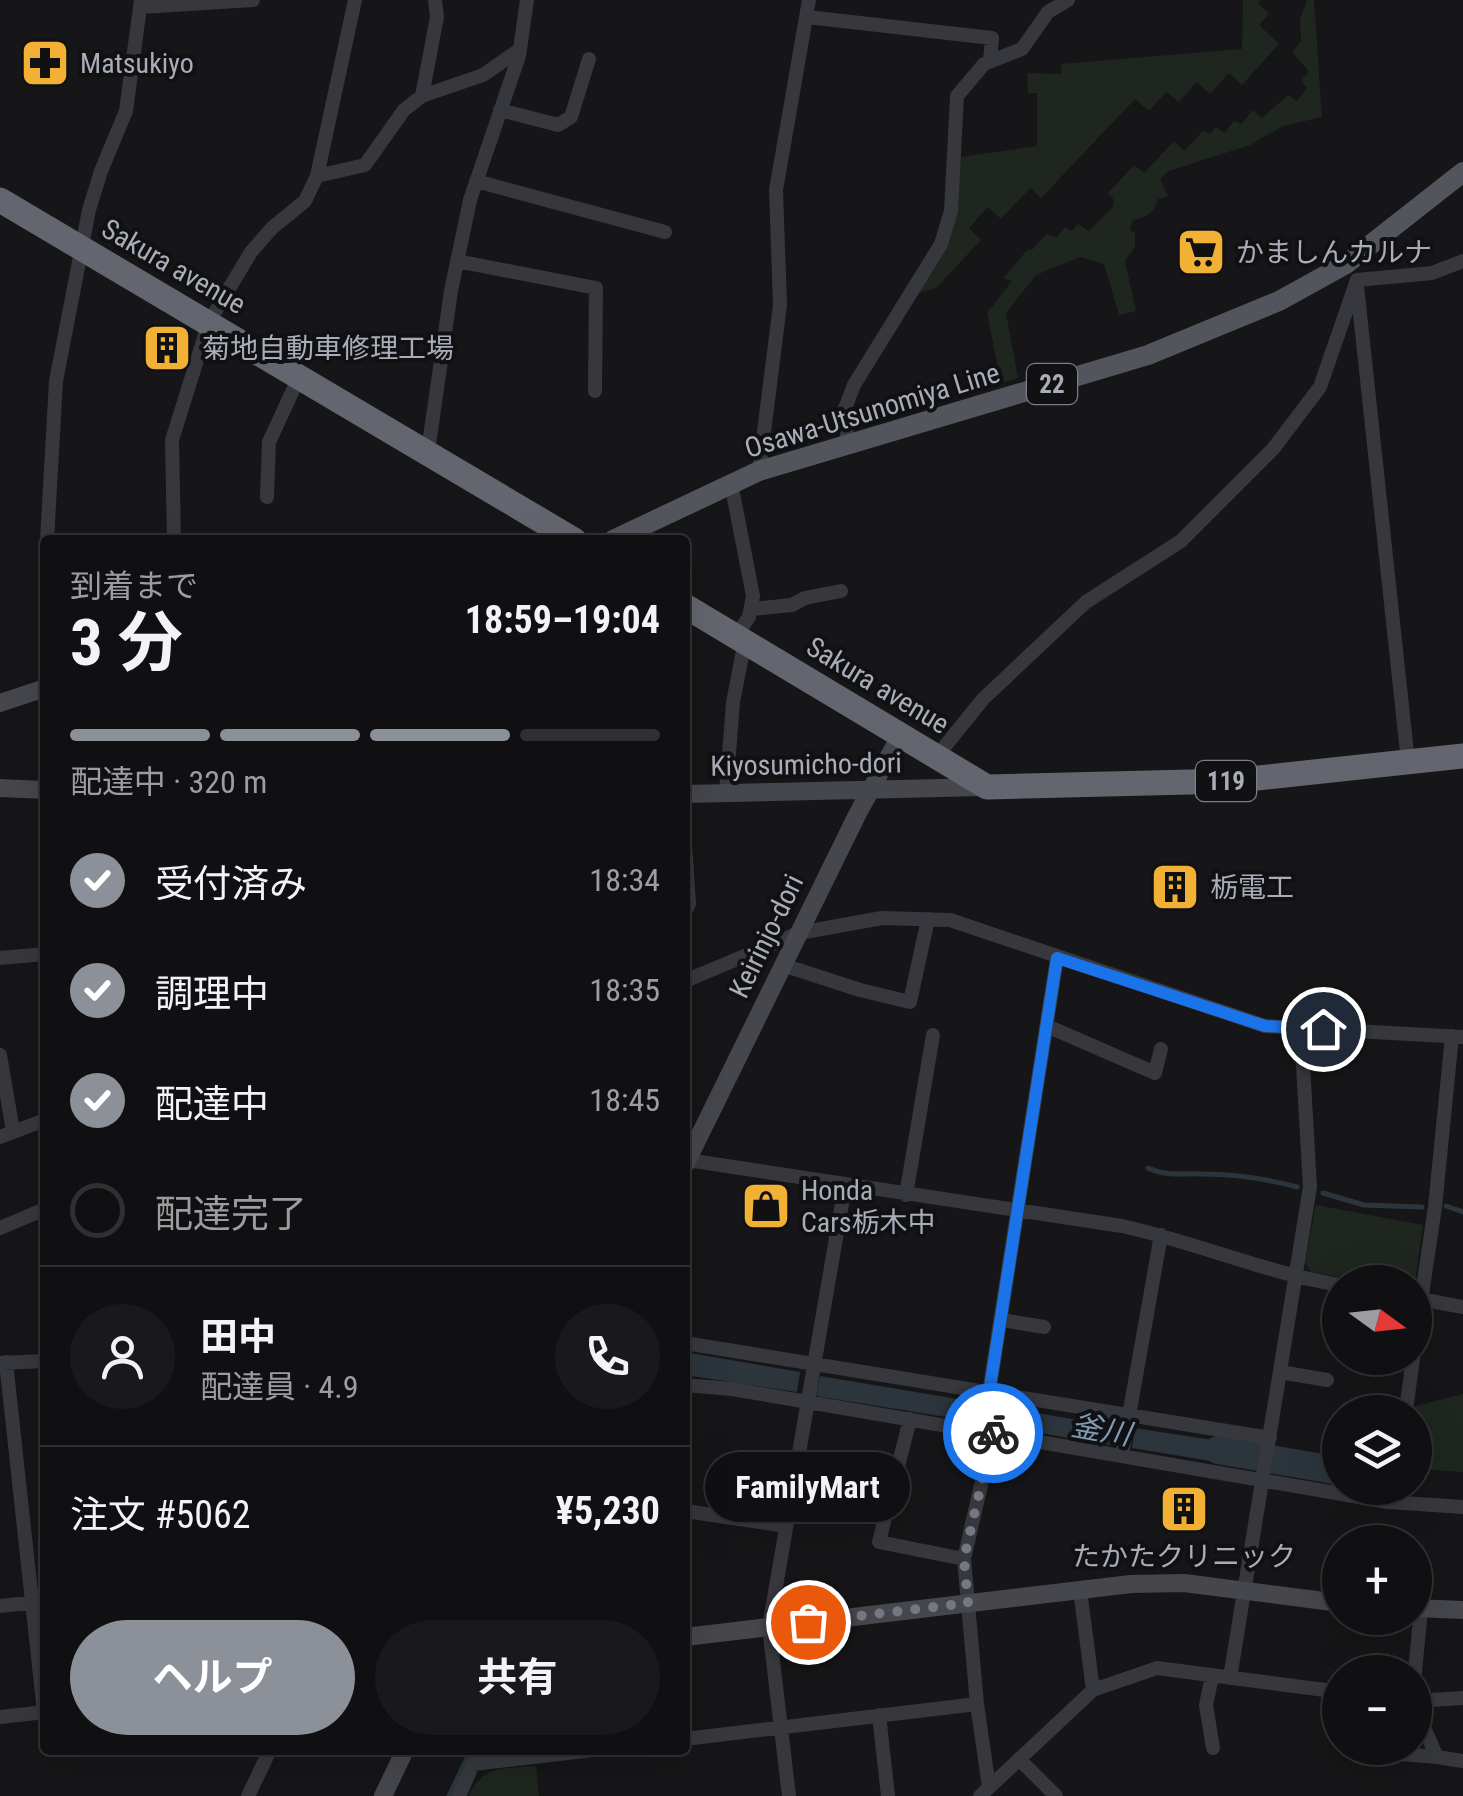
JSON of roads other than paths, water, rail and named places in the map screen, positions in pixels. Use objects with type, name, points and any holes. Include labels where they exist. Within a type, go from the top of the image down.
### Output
[{"type":"highway","name":"Sakura avenue","points":[[0,200],[566,535]]},
{"type":"highway","name":"Sakura avenue","points":[[690,609],[987,788]]},
{"type":"highway","name":"119","points":[[987,788],[1230,781],[1463,756]]},
{"type":"main road","name":"Osawa-Utsunomiya Line","points":[[623,535],[759,471],[1148,355],[1351,272],[1463,172]]},
{"type":"street","points":[[47,535],[53,402],[89,210],[100,171],[126,111],[141,3],[253,0]]},
{"type":"street","points":[[174,535],[172,440],[208,322],[250,252],[305,201],[317,176],[355,0]]},
{"type":"street","points":[[422,96],[436,17],[435,0]]},
{"type":"street","points":[[428,451],[457,261],[476,181],[519,50],[526,0]]},
{"type":"street","points":[[759,471],[780,304],[776,190],[810,0]]},
{"type":"street","points":[[848,444],[844,411],[854,385],[942,244],[951,210],[957,96],[984,64],[1022,49],[1048,12],[1068,0]]},
{"type":"street","points":[[807,17],[992,38],[990,61]]},
{"type":"street","points":[[317,176],[365,164],[404,110],[422,96],[483,75],[519,50]]},
{"type":"street","points":[[500,110],[558,125],[571,118],[588,58]]},
{"type":"street","points":[[476,181],[665,232]]},
{"type":"street","points":[[457,261],[596,288],[594,391]]},
{"type":"street","points":[[1351,272],[1432,272],[1463,261]]},
{"type":"street","points":[[937,756],[983,700],[1086,602],[1180,541],[1273,449],[1320,387],[1351,272]]},
{"type":"street","points":[[1351,272],[1408,762]]},
{"type":"street","points":[[267,497],[269,442],[300,375]]},
{"type":"street","points":[[726,793],[741,638],[751,610],[752,578],[730,483]]},
{"type":"street","points":[[751,610],[792,605],[841,591]]},
{"type":"street","points":[[0,704],[40,690]]},
{"type":"street","name":"Keirinjo-dori","points":[[692,1133],[901,734]]},
{"type":"street","points":[[0,788],[40,790]]},
{"type":"street","name":"Kiyosumicho-dori","points":[[690,794],[987,788]]},
{"type":"street","points":[[690,979],[799,933],[882,918],[950,920],[1265,1026],[1457,1037],[1436,1208],[1425,1265]]},
{"type":"street","points":[[783,965],[910,1002],[928,920]]},
{"type":"street","points":[[0,958],[40,954]]},
{"type":"street","points":[[984,1792],[964,1559],[988,1432],[1057,958]]},
{"type":"street","points":[[1047,1026],[1155,1073],[1161,1049]]},
{"type":"street","points":[[1230,1678],[1310,1187],[1301,1030]]},
{"type":"street","points":[[906,1194],[934,1035]]},
{"type":"street","points":[[0,1055],[6,1134],[40,1122]]},
{"type":"street","points":[[690,1163],[1161,1235],[1322,1281]]},
{"type":"street","points":[[790,1796],[769,1627],[845,1186]]},
{"type":"street","points":[[0,1228],[40,1211]]},
{"type":"street","points":[[1122,1456],[1161,1235]]},
{"type":"street","points":[[1432,1301],[1463,1306]]},
{"type":"street","points":[[1002,1320],[1044,1327]]},
{"type":"street","points":[[690,1343],[813,1366],[1130,1413],[1270,1440]]},
{"type":"street","points":[[40,1361],[3,1362],[40,1638]]},
{"type":"street","points":[[1280,1372],[1327,1380]]},
{"type":"street","points":[[690,1385],[808,1398],[1122,1456],[1264,1475],[1388,1502],[1463,1507]]},
{"type":"street","points":[[910,1418],[880,1542],[964,1559]]},
{"type":"street","points":[[690,1513],[786,1526]]},
{"type":"street","points":[[690,1636],[1080,1590],[1184,1582],[1322,1600]]},
{"type":"street","points":[[1080,1590],[1093,1690]]},
{"type":"street","points":[[0,1606],[38,1601]]},
{"type":"street","points":[[1432,1609],[1463,1610]]},
{"type":"street","points":[[984,1792],[1093,1690],[1156,1668],[1322,1690]]},
{"type":"street","points":[[1212,1676],[1206,1705],[1213,1748]]},
{"type":"street","points":[[1432,1702],[1463,1698]]},
{"type":"street","points":[[690,1738],[977,1704]]},
{"type":"street","points":[[0,1717],[40,1712]]},
{"type":"street","points":[[880,1716],[888,1796]]},
{"type":"street","points":[[1432,1744],[1437,1756]]},
{"type":"street","points":[[248,1796],[268,1755]]},
{"type":"street","points":[[383,1796],[403,1755]]},
{"type":"street","points":[[458,1796],[474,1764],[544,1755]]},
{"type":"street","points":[[1432,1756],[1463,1761]]},
{"type":"street","points":[[1019,1760],[1056,1796]]},
{"type":"water","points":[[690,1353],[800,1372],[797,1392],[690,1376]]},
{"type":"water","points":[[820,1376],[975,1402],[971,1421],[816,1396]]},
{"type":"water","points":[[998,1406],[1117,1427],[1115,1446],[995,1425]]},
{"type":"water","points":[[1135,1428],[1257,1447],[1253,1468],[1132,1448]]},
{"type":"water","points":[[1277,1452],[1322,1460],[1322,1479],[1274,1471]]},
{"type":"waterway","points":[[1148,1168],[1168,1174],[1215,1174],[1297,1187]]},
{"type":"waterway","points":[[1323,1193],[1364,1205],[1422,1207]]},
{"type":"waterway","points":[[1446,1206],[1463,1212]]},
{"type":"waterway","name":"釜川","points":[[1218,1450],[1322,1468]]},
{"type":"waterway","points":[[449,1796],[469,1755]]},
{"type":"place","name":"Matsukiyo","points":[[45,63]]},
{"type":"place","name":"かましんカルナ","points":[[1201,252]]},
{"type":"place","name":"菊地自動車修理工場","points":[[167,348]]},
{"type":"place","name":"栃電工","points":[[1175,887]]},
{"type":"place","name":"Honda Cars栃木中","points":[[766,1206]]},
{"type":"place","name":"たかたクリニック","points":[[1184,1509]]},
{"type":"place","name":"FamilyMart","points":[[808,1622]]}]
